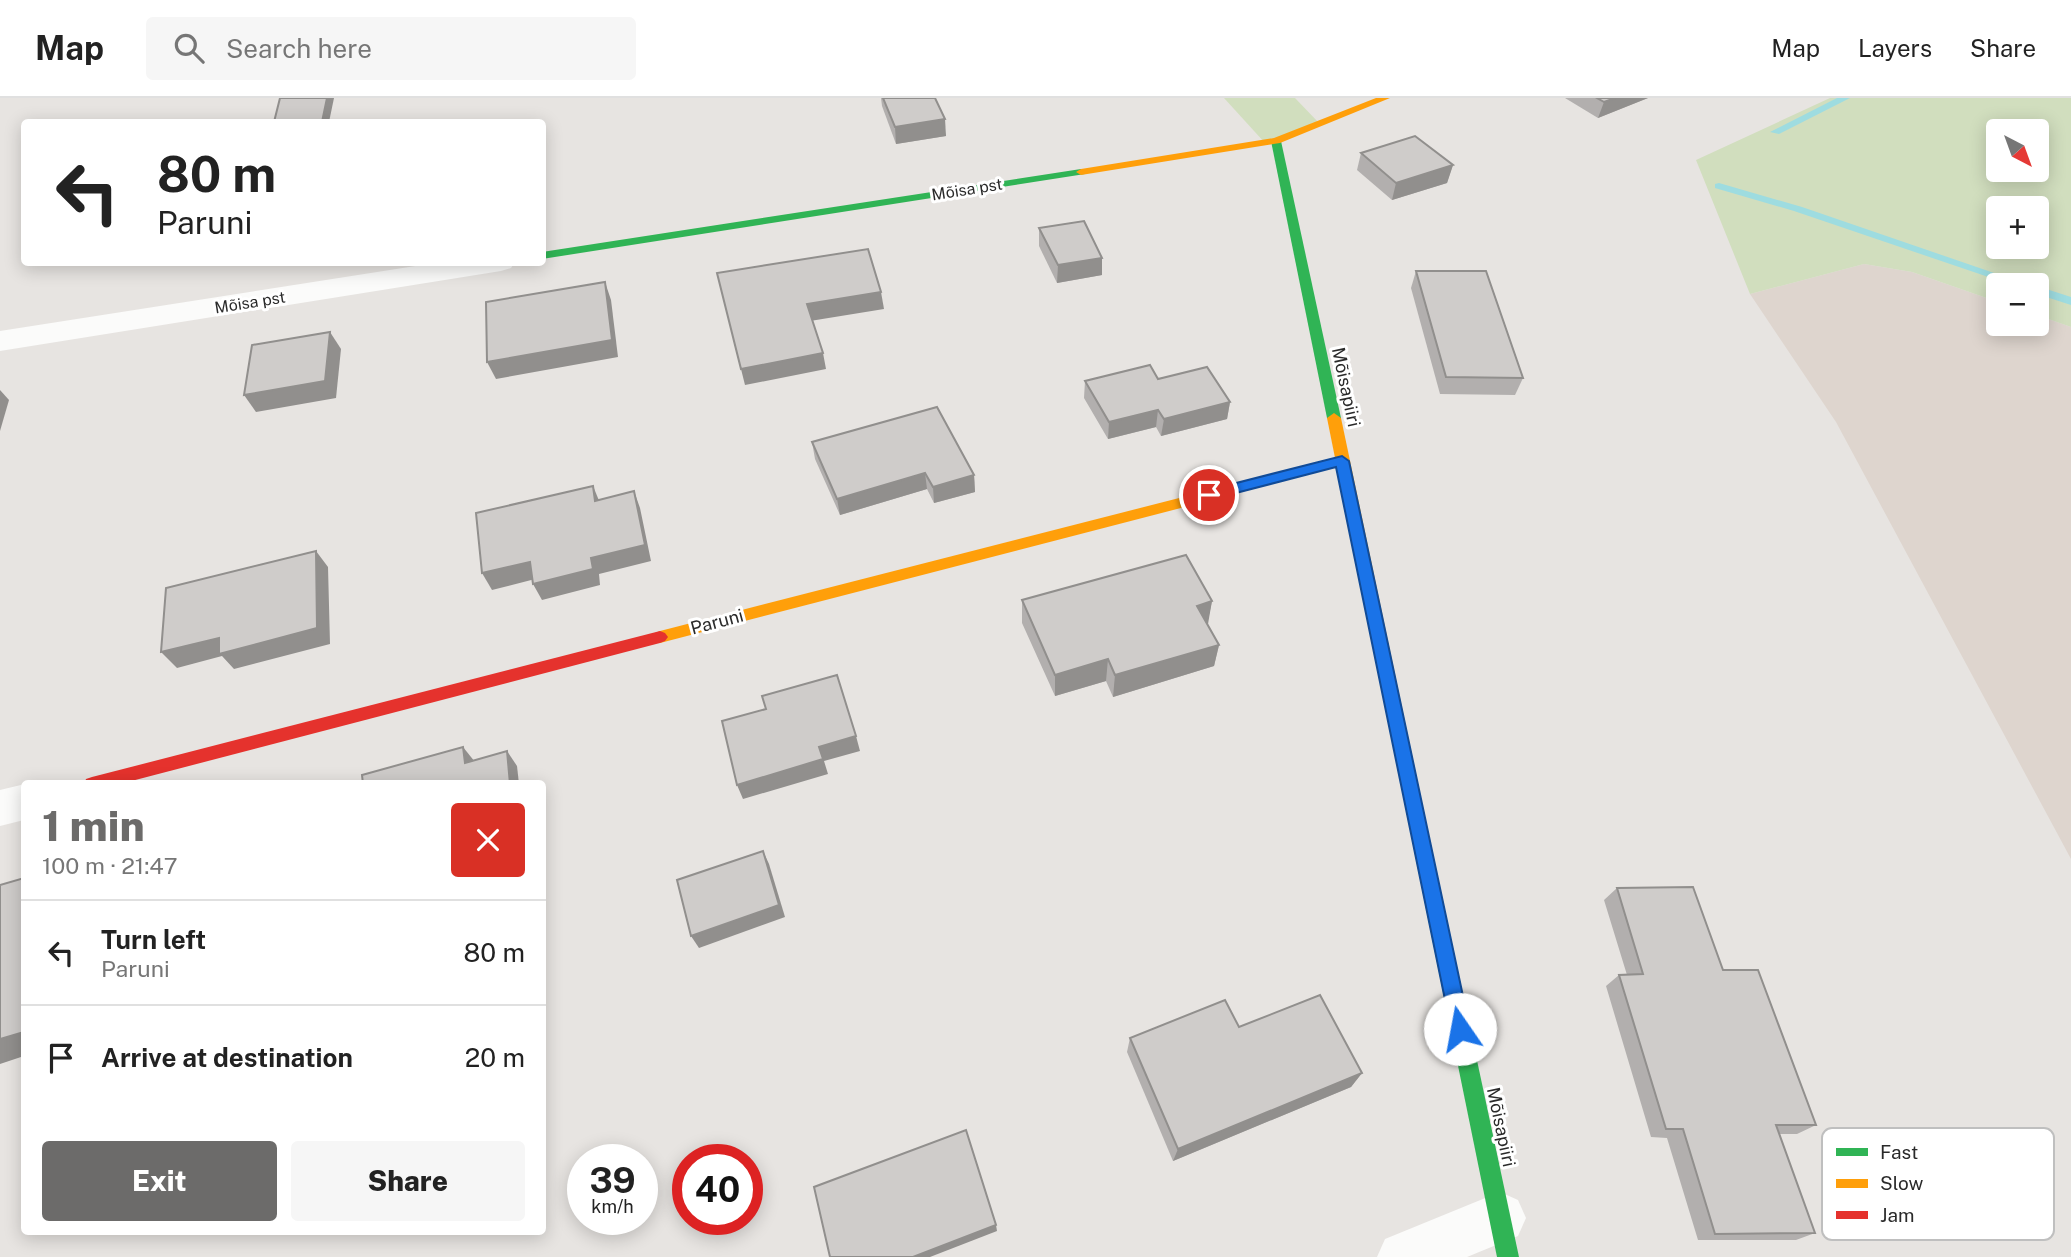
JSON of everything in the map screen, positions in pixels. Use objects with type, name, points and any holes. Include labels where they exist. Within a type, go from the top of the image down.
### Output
[{"type":"street","name":"Mõisa pst","points":[[546,255],[1276,141],[1385,98]]},
{"type":"street","name":"Mõisapiiri","points":[[1276,141],[1504,1238]]},
{"type":"street","name":"Mõisa pst","points":[[0,341],[476,266]]},
{"type":"street","name":"Paruni","points":[[107,780],[1342,461]]},
{"type":"street","points":[[0,808],[21,803]]},
{"type":"street","points":[[1403,1257],[1504,1238]]},
{"type":"shaded area","points":[[1864,264],[1912,272],[1986,298],[1986,336],[2049,336],[2049,319],[2071,327],[2071,859],[1836,422],[1750,294]]},
{"type":"green space","points":[[1224,98],[1295,98],[1319,123],[1265,143]]},
{"type":"green space","points":[[1830,98],[2071,98],[2071,327],[2049,319],[2049,273],[1986,273],[1986,298],[1912,272],[1864,264],[1750,294],[1696,160]]},
{"type":"building","points":[[280,98],[327,98],[323,119],[275,119]]},
{"type":"building","points":[[883,98],[935,98],[945,119],[895,127]]},
{"type":"building","points":[[1597,98],[1615,98],[1604,102]]},
{"type":"building","points":[[1415,136],[1453,165],[1396,183],[1361,153]]},
{"type":"building","points":[[1084,221],[1102,258],[1058,265],[1039,228]]},
{"type":"building","points":[[868,249],[881,292],[807,304],[823,353],[741,369],[717,273]]},
{"type":"building","points":[[1416,271],[1486,271],[1523,378],[1446,377]]},
{"type":"building","points":[[605,282],[612,340],[487,362],[486,302]]},
{"type":"building","points":[[330,332],[325,381],[244,395],[252,345]]},
{"type":"building","points":[[1150,365],[1158,379],[1207,367],[1230,402],[1164,419],[1158,410],[1109,422],[1085,381]]},
{"type":"building","points":[[937,407],[974,475],[933,487],[925,473],[837,499],[812,442]]},
{"type":"building","points":[[593,486],[595,501],[634,491],[645,545],[591,558],[593,569],[533,584],[530,562],[482,573],[476,513]]},
{"type":"building","points":[[316,551],[317,628],[219,654],[219,638],[161,652],[166,588]]},
{"type":"building","points":[[1186,555],[1212,601],[1197,606],[1219,645],[1115,675],[1108,659],[1055,675],[1022,600]]},
{"type":"building","points":[[837,675],[856,736],[819,747],[823,759],[737,785],[722,721],[766,709],[762,696]]},
{"type":"building","points":[[463,747],[465,763],[507,751],[510,780],[363,780],[362,775]]},
{"type":"building","points":[[763,851],[779,905],[691,936],[677,880]]},
{"type":"building","points":[[21,879],[21,1033],[0,1039],[0,885]]},
{"type":"building","points":[[1693,887],[1723,970],[1758,970],[1816,1125],[1776,1125],[1815,1233],[1715,1234],[1683,1129],[1666,1129],[1619,975],[1643,974],[1617,888]]},
{"type":"building","points":[[1320,995],[1362,1073],[1178,1149],[1130,1038],[1225,1000],[1239,1027]]},
{"type":"building","points":[[966,1130],[996,1225],[913,1257],[830,1257],[814,1187]]},
{"type":"waterway","points":[[1775,132],[1845,98]]},
{"type":"waterway","points":[[1719,186],[1798,209],[1987,273]]},
{"type":"waterway","points":[[2049,294],[2071,301]]},
{"type":"traffic: fast","points":[[1276,141],[1334,418]]},
{"type":"traffic: fast","points":[[546,255],[1081,172]]},
{"type":"traffic: fast","points":[[1422,845],[1508,1257]]},
{"type":"traffic: slow","points":[[1081,172],[1276,141],[1385,98]]},
{"type":"traffic: slow","points":[[1334,418],[1422,845]]},
{"type":"traffic: slow","points":[[660,637],[1226,491]]},
{"type":"traffic: jam","points":[[1226,491],[1342,461]]},
{"type":"traffic: jam","points":[[107,780],[660,637]]},
{"type":"route","points":[[1209,495],[1342,461],[1460,1029]]}]
